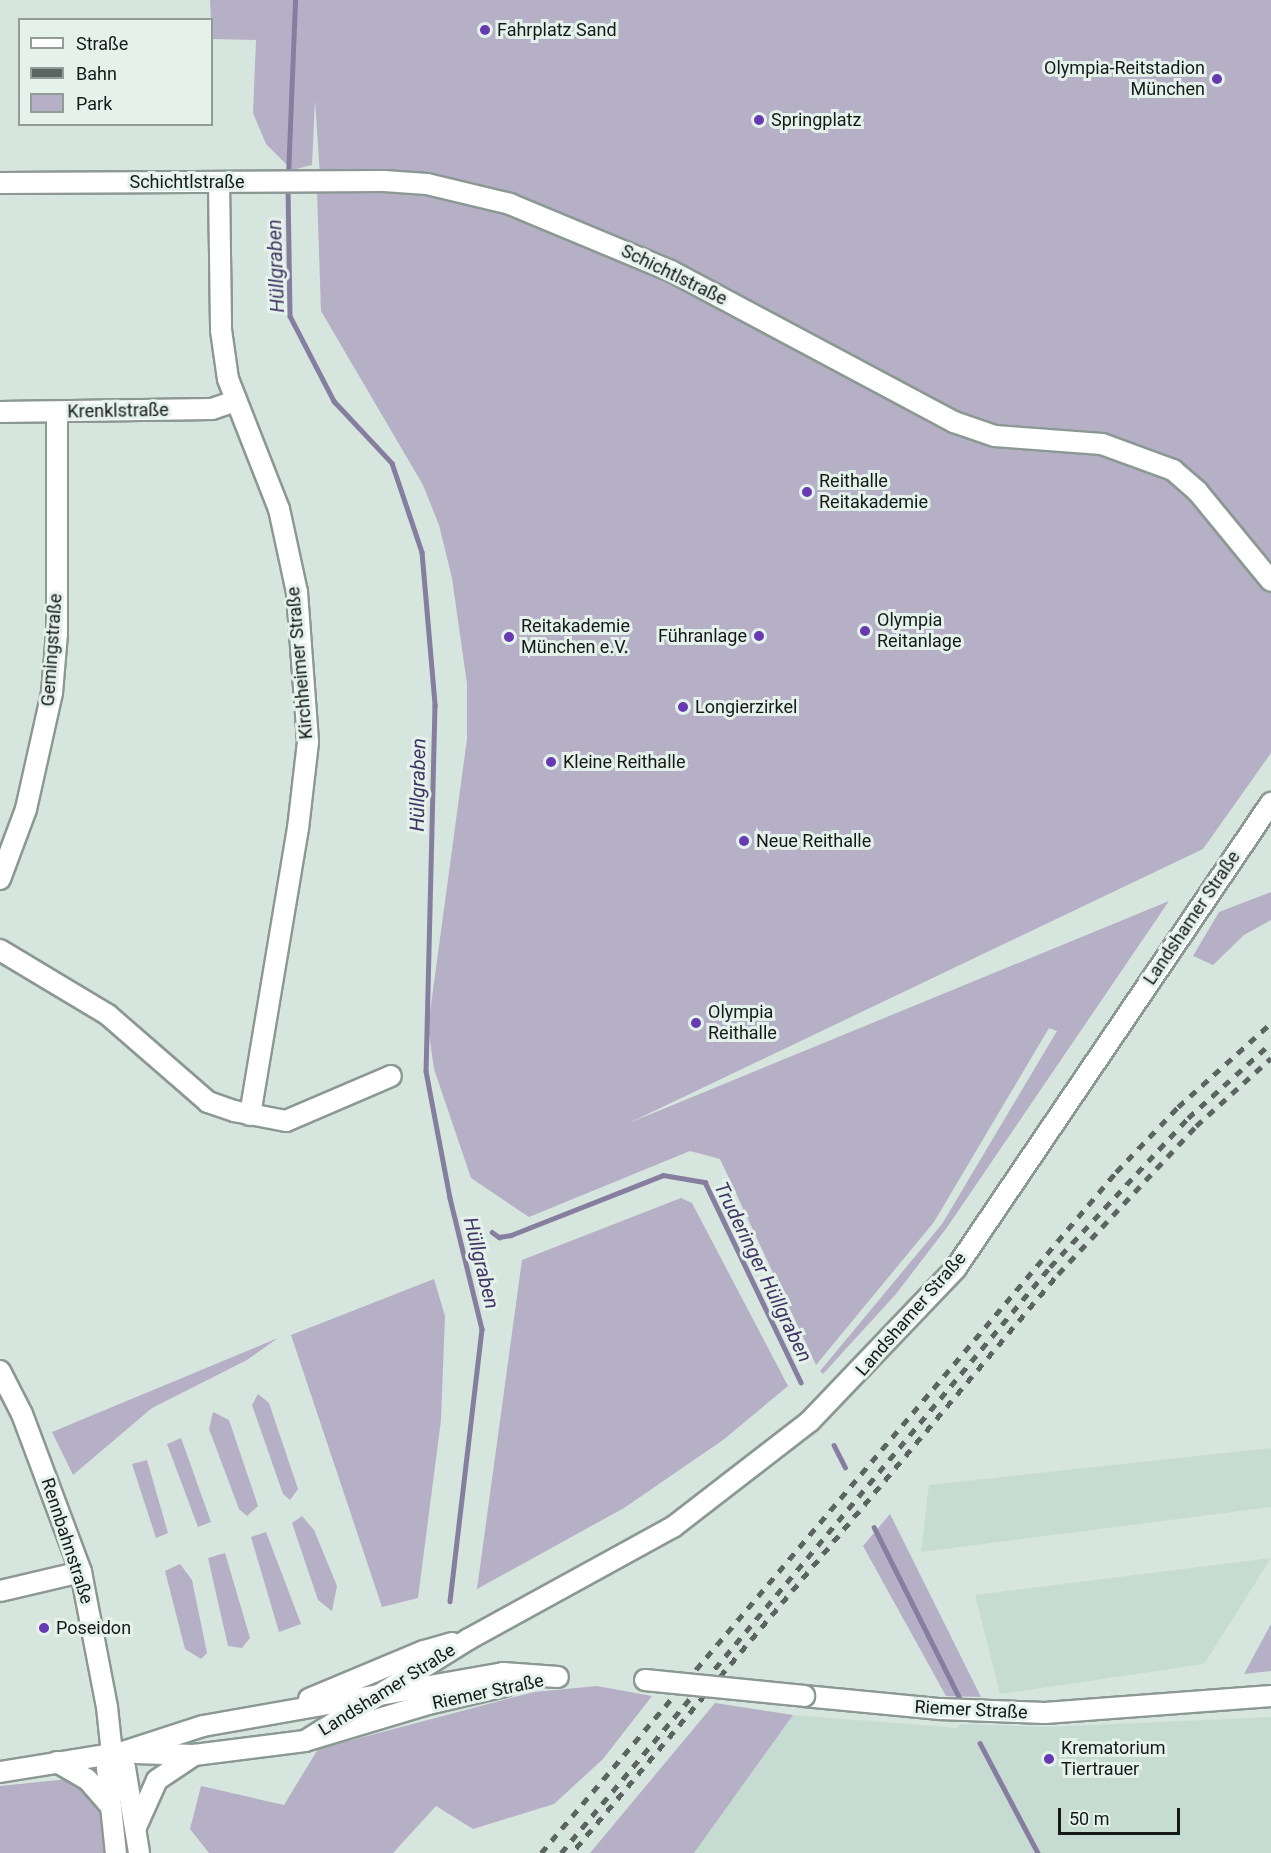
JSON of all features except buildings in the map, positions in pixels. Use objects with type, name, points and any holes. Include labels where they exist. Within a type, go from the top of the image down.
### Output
[{"type":"street","name":"Kirchheimer Straße","points":[[219,182],[221,330],[235,401],[279,509],[294,581],[304,656],[308,742],[298,828],[250,1115]]},
{"type":"street","name":"Schichtlstraße","points":[[0,183],[427,184],[510,204],[671,271],[954,422],[994,436],[1102,444],[1142,455],[1173,470],[1198,492],[1271,581]]},
{"type":"street","name":"Krenklstraße","points":[[0,412],[212,409],[235,401]]},
{"type":"street","name":"Gemingstraße","points":[[0,879],[26,809],[52,693],[57,634],[57,412]]},
{"type":"street","name":"Landshamer Straße","points":[[305,1742],[469,1639],[673,1527],[742,1478],[810,1422],[956,1268],[1271,803]]},
{"type":"street","points":[[0,950],[108,1015],[208,1102],[250,1115],[286,1121],[391,1076]]},
{"type":"street","name":"Rennbahnstraße","points":[[0,1371],[22,1414],[81,1572],[118,1753],[125,1768],[139,1853]]},
{"type":"street","points":[[0,1591],[81,1572]]},
{"type":"street","name":"Landshamer Straße","points":[[283,1712],[424,1651],[469,1639]]},
{"type":"street","name":"Riemer Straße","points":[[0,1772],[118,1753],[203,1726],[503,1673],[558,1677],[463,1695],[305,1742],[194,1755],[118,1753]]},
{"type":"street","name":"Riemer Straße","points":[[645,1680],[940,1709],[1045,1713],[1268,1694]]},
{"type":"street","name":"Rennbahnstraße","points":[[116,1853],[107,1768],[118,1753]]},
{"type":"street","points":[[135,1828],[157,1780],[194,1755]]},
{"type":"street","points":[[57,1762],[87,1779],[110,1805]]},
{"type":"shaded area","points":[[1271,1448],[1271,1507],[921,1552],[929,1485]]},
{"type":"shaded area","points":[[1271,1558],[1204,1664],[1000,1694],[975,1595]]},
{"type":"shaded area","points":[[793,1715],[957,1728],[961,1724],[1049,1727],[1271,1717],[1271,1853],[694,1853]]},
{"type":"green space","name":"Olympia Reitanlage","points":[[210,0],[1271,0],[1271,753],[1203,849],[629,1123],[1169,901],[948,1226],[896,1294],[823,1374],[820,1371],[942,1224],[1057,1031],[1049,1028],[934,1222],[816,1365],[720,1159],[690,1151],[529,1217],[471,1178],[434,1069],[428,1027],[467,739],[467,684],[452,578],[439,525],[423,485],[321,311],[317,192],[321,191],[315,100],[312,165],[292,170],[266,144],[253,113],[256,40],[213,39],[213,18],[211,18]]},
{"type":"green space","points":[[1271,892],[1271,920],[1244,935],[1213,965],[1193,956],[1219,912]]},
{"type":"green space","points":[[681,1198],[692,1203],[788,1386],[723,1440],[624,1508],[477,1589],[522,1260]]},
{"type":"green space","points":[[434,1279],[445,1316],[441,1420],[418,1598],[382,1607],[291,1335]]},
{"type":"green space","points":[[278,1338],[247,1360],[152,1408],[73,1475],[52,1432]]},
{"type":"green space","points":[[258,1394],[269,1403],[298,1489],[290,1500],[283,1494],[252,1405]]},
{"type":"green space","points":[[213,1412],[229,1420],[258,1506],[247,1516],[239,1509],[209,1429]]},
{"type":"green space","points":[[181,1438],[211,1522],[198,1527],[167,1444]]},
{"type":"green space","points":[[147,1460],[168,1533],[156,1538],[132,1464]]},
{"type":"green space","points":[[890,1514],[981,1697],[946,1696],[863,1546]]},
{"type":"green space","points":[[302,1516],[314,1530],[337,1586],[332,1611],[318,1600],[292,1523]]},
{"type":"green space","points":[[266,1532],[301,1624],[279,1632],[251,1537]]},
{"type":"green space","points":[[225,1553],[250,1638],[242,1648],[228,1646],[208,1558]]},
{"type":"green space","points":[[180,1564],[192,1580],[207,1653],[201,1659],[185,1649],[165,1571]]},
{"type":"green space","points":[[1271,1624],[1271,1671],[1244,1674]]},
{"type":"green space","points":[[597,1686],[652,1696],[603,1759],[554,1804],[473,1829],[436,1806],[393,1853],[209,1853],[190,1829],[201,1786],[284,1805],[318,1749],[534,1692]]},
{"type":"green space","points":[[715,1703],[793,1715],[694,1853],[590,1853]]},
{"type":"green space","points":[[68,1779],[103,1804],[111,1853],[0,1853],[0,1786]]},
{"type":"waterway","name":"Hüllgraben","points":[[288,176],[295,0]]},
{"type":"waterway","name":"Hüllgraben","points":[[288,187],[290,316],[334,401],[392,463],[422,552],[435,705],[426,1071],[450,1198],[482,1329],[450,1601]]},
{"type":"waterway","name":"Truderinger Hüllgraben","points":[[492,1232],[499,1237],[511,1235],[663,1175],[705,1182],[801,1382]]},
{"type":"waterway","name":"Truderinger Hüllgraben","points":[[834,1445],[845,1467]]},
{"type":"waterway","name":"Truderinger Hüllgraben","points":[[874,1527],[959,1697]]},
{"type":"waterway","name":"Truderinger Hüllgraben","points":[[980,1743],[1038,1853]]},
{"type":"railway","points":[[541,1853],[1116,1172],[1178,1107],[1271,1023]]},
{"type":"railway","points":[[561,1853],[1050,1267],[1188,1118],[1271,1043]]},
{"type":"railway","points":[[576,1848],[1058,1274],[1196,1126],[1271,1058]]},
{"type":"place","name":"Fahrplatz Sand","points":[[485,30]]},
{"type":"place","name":"Olympia-Reitstadion München","points":[[1217,79]]},
{"type":"place","name":"Springplatz","points":[[759,120]]},
{"type":"place","name":"Reithalle Reitakademie","points":[[807,492]]},
{"type":"place","name":"Olympia Reitanlage","points":[[865,631]]},
{"type":"place","name":"Führanlage","points":[[759,636]]},
{"type":"place","name":"Reitakademie München e.V.","points":[[509,637]]},
{"type":"place","name":"Longierzirkel","points":[[683,707]]},
{"type":"place","name":"Kleine Reithalle","points":[[551,762]]},
{"type":"place","name":"Neue Reithalle","points":[[744,841]]},
{"type":"place","name":"Olympia Reithalle","points":[[696,1023]]},
{"type":"place","name":"Poseidon","points":[[44,1628]]},
{"type":"place","name":"Krematorium Tiertrauer","points":[[1049,1759]]}]
